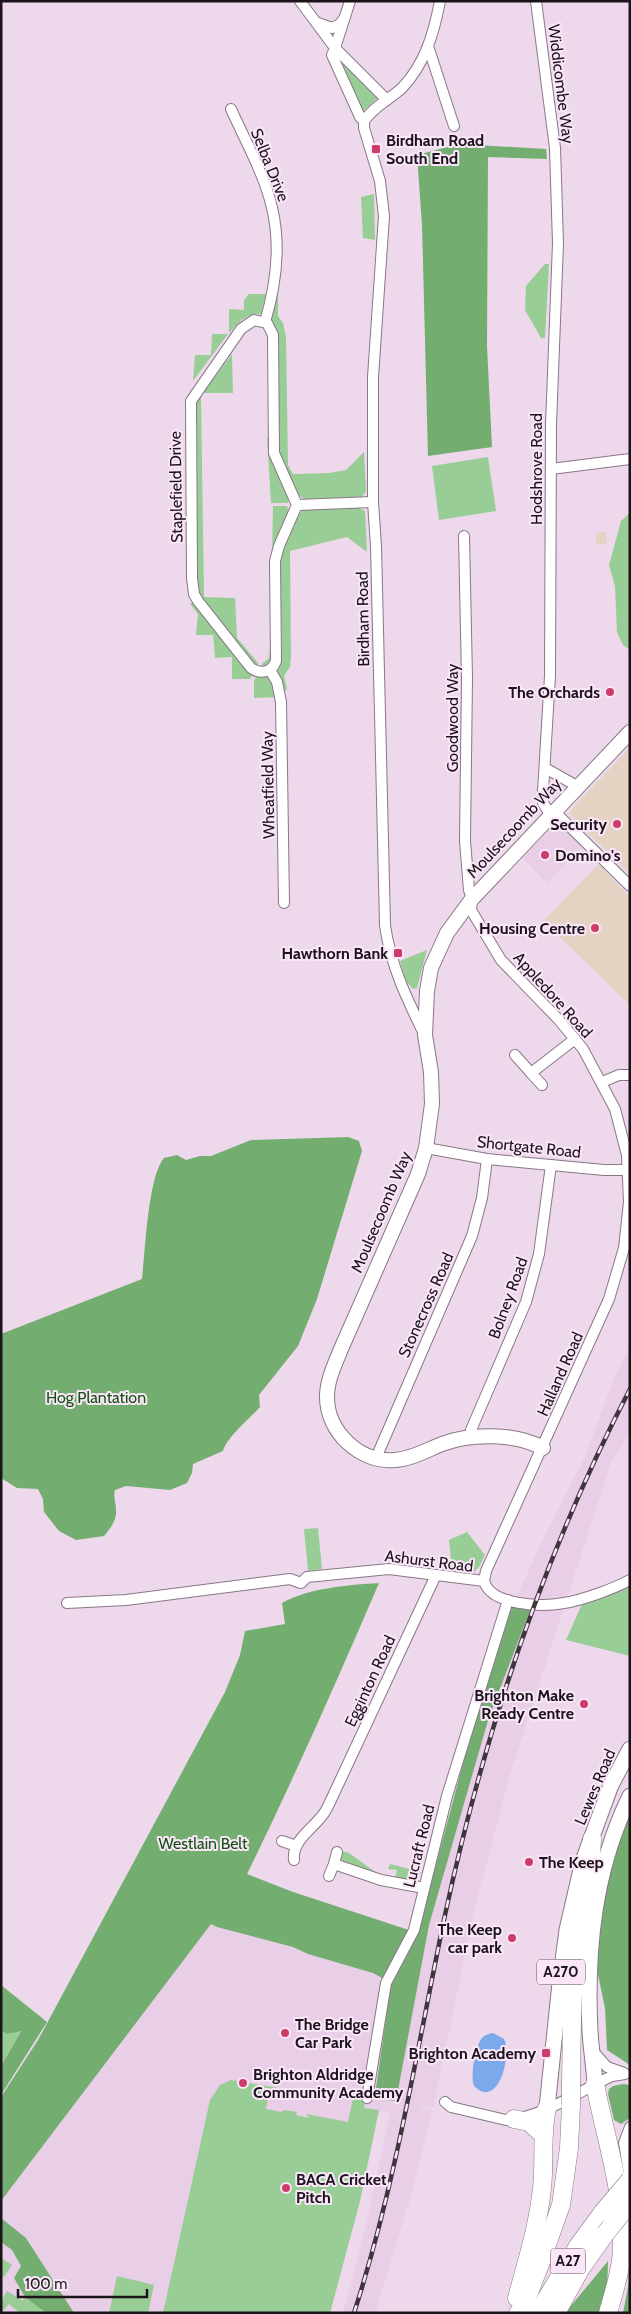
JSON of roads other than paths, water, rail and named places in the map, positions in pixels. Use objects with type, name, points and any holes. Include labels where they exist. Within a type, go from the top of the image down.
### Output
[{"type":"highway","points":[[518,2313],[524,2306],[561,2205],[569,2148],[573,1994],[578,1937],[591,1861],[592,1839]]},
{"type":"highway","points":[[595,2084],[616,2180],[622,2246],[618,2275],[608,2313]]},
{"type":"highway","points":[[514,2313],[540,2201],[543,2175],[542,2134],[547,2108]]},
{"type":"highway","points":[[514,2119],[529,2122],[542,2134]]},
{"type":"highway","name":"A27","points":[[538,2313],[578,2246],[630,2179]]},
{"type":"highway","name":"A27","points":[[556,2313],[581,2268],[630,2203]]},
{"type":"main road","name":"Lewes Road","points":[[592,1839],[611,1786],[630,1749]]},
{"type":"main road","name":"A270","points":[[595,2084],[591,2049],[590,1967],[595,1904],[603,1863],[630,1796]]},
{"type":"main road","name":"A270","points":[[547,2108],[567,1930],[583,1861],[592,1839]]},
{"type":"street","points":[[300,1],[335,48],[387,100]]},
{"type":"street","points":[[364,121],[401,88],[414,73],[428,46],[440,1]]},
{"type":"street","name":"Widdicombe Way","points":[[536,1],[556,171]]},
{"type":"street","points":[[315,21],[325,27],[334,28],[342,23],[349,6]]},
{"type":"street","points":[[335,48],[349,6]]},
{"type":"street","points":[[428,46],[454,126]]},
{"type":"street","name":"Birdham Road","points":[[335,48],[332,55],[360,118],[364,121],[364,128],[383,196],[385,230],[377,302],[373,377],[373,502],[376,546],[385,925],[389,950],[399,980],[425,1035]]},
{"type":"street","name":"Selba Drive","points":[[231,109],[272,207],[277,249],[276,269],[265,322]]},
{"type":"street","name":"Hodshrove Road","points":[[552,812],[543,803],[551,632],[550,469],[558,243],[556,171]]},
{"type":"street","name":"Staplefield Drive","points":[[265,322],[250,321],[241,329],[191,402],[192,578],[196,597],[245,660],[258,672],[270,670]]},
{"type":"street","points":[[265,322],[272,330],[274,337],[274,453],[297,505],[279,546],[275,561],[277,658],[270,670]]},
{"type":"street","points":[[550,469],[630,459]]},
{"type":"street","points":[[297,505],[373,502]]},
{"type":"street","name":"Goodwood Way","points":[[464,536],[468,678],[465,841],[469,890],[472,898]]},
{"type":"street","name":"Wheatfield Way","points":[[270,670],[277,682],[282,702],[284,903]]},
{"type":"street","name":"Moulsecoomb Way","points":[[543,1448],[509,1439],[471,1436],[444,1443],[402,1459],[376,1458],[352,1447],[338,1432],[328,1408],[328,1384],[341,1349],[418,1174],[426,1148],[432,1096],[425,1035],[427,991],[431,968],[447,933],[472,898],[630,732]]},
{"type":"street","points":[[545,768],[578,786]]},
{"type":"street","points":[[552,812],[630,886]]},
{"type":"street","name":"Appledore Road","points":[[472,898],[471,910],[501,960],[575,1039],[602,1082],[618,1120],[628,1170]]},
{"type":"street","points":[[531,1073],[575,1039]]},
{"type":"street","points":[[515,1055],[542,1085]]},
{"type":"street","points":[[602,1082],[619,1074],[630,1076]]},
{"type":"street","name":"Shortgate Road","points":[[426,1148],[487,1159],[604,1170],[628,1170]]},
{"type":"street","name":"Stonecross Road","points":[[376,1458],[472,1236],[482,1198],[487,1159]]},
{"type":"street","name":"Bolney Road","points":[[471,1436],[471,1430],[489,1384],[526,1302],[539,1254],[551,1165]]},
{"type":"street","name":"Halland Road","points":[[484,1581],[486,1571],[602,1316],[616,1280],[626,1233],[629,1202],[628,1170]]},
{"type":"street","name":"Ashurst Road","points":[[66,1603],[126,1600],[290,1578],[301,1583],[307,1577],[362,1570],[401,1570],[484,1581],[491,1593],[522,1604],[561,1604],[630,1580]]},
{"type":"street","name":"Egginton Road","points":[[296,1846],[320,1819],[327,1798],[436,1575]]},
{"type":"street","name":"Lucraft Road","points":[[367,2098],[386,1983],[414,1930],[451,1782],[508,1600]]},
{"type":"street","points":[[282,1841],[296,1846],[294,1860]]},
{"type":"street","points":[[329,1876],[337,1852]]},
{"type":"street","points":[[334,1864],[371,1878],[424,1888]]},
{"type":"street","points":[[591,2049],[607,2066],[627,2074]]},
{"type":"street","points":[[445,2102],[451,2106],[506,2120],[514,2119],[547,2108],[612,2076],[627,2074]]},
{"type":"street","points":[[630,2127],[624,2143],[630,2179]]},
{"type":"water","points":[[493,2033],[504,2039],[506,2046],[505,2067],[497,2086],[490,2091],[483,2092],[474,2086],[474,2062],[479,2042],[482,2038]]},
{"type":"railway","points":[[354,2313],[369,2264],[394,2165],[445,1915],[461,1847],[498,1713],[520,1646],[570,1515],[630,1389]]},
{"type":"place","name":"Birdham Road South End","points":[[376,149]]},
{"type":"place","name":"The Orchards","points":[[610,692]]},
{"type":"place","name":"Security","points":[[617,824]]},
{"type":"place","name":"Domino's","points":[[545,855]]},
{"type":"place","name":"Housing Centre","points":[[595,928]]},
{"type":"place","name":"Hawthorn Bank","points":[[398,953]]},
{"type":"place","name":"Brighton Make Ready Centre","points":[[584,1704]]},
{"type":"place","name":"The Keep","points":[[529,1862]]},
{"type":"place","name":"The Keep car park","points":[[512,1938]]},
{"type":"place","name":"The Bridge Car Park","points":[[285,2033]]},
{"type":"place","name":"Brighton Academy","points":[[546,2053]]},
{"type":"place","name":"Brighton Aldridge Community Academy","points":[[243,2083]]},
{"type":"place","name":"BACA Cricket Pitch","points":[[286,2188]]},
{"type":"park label","name":"Hog Plantation","points":[[96,1397]]},
{"type":"park label","name":"Westlain Belt","points":[[203,1843]]}]
